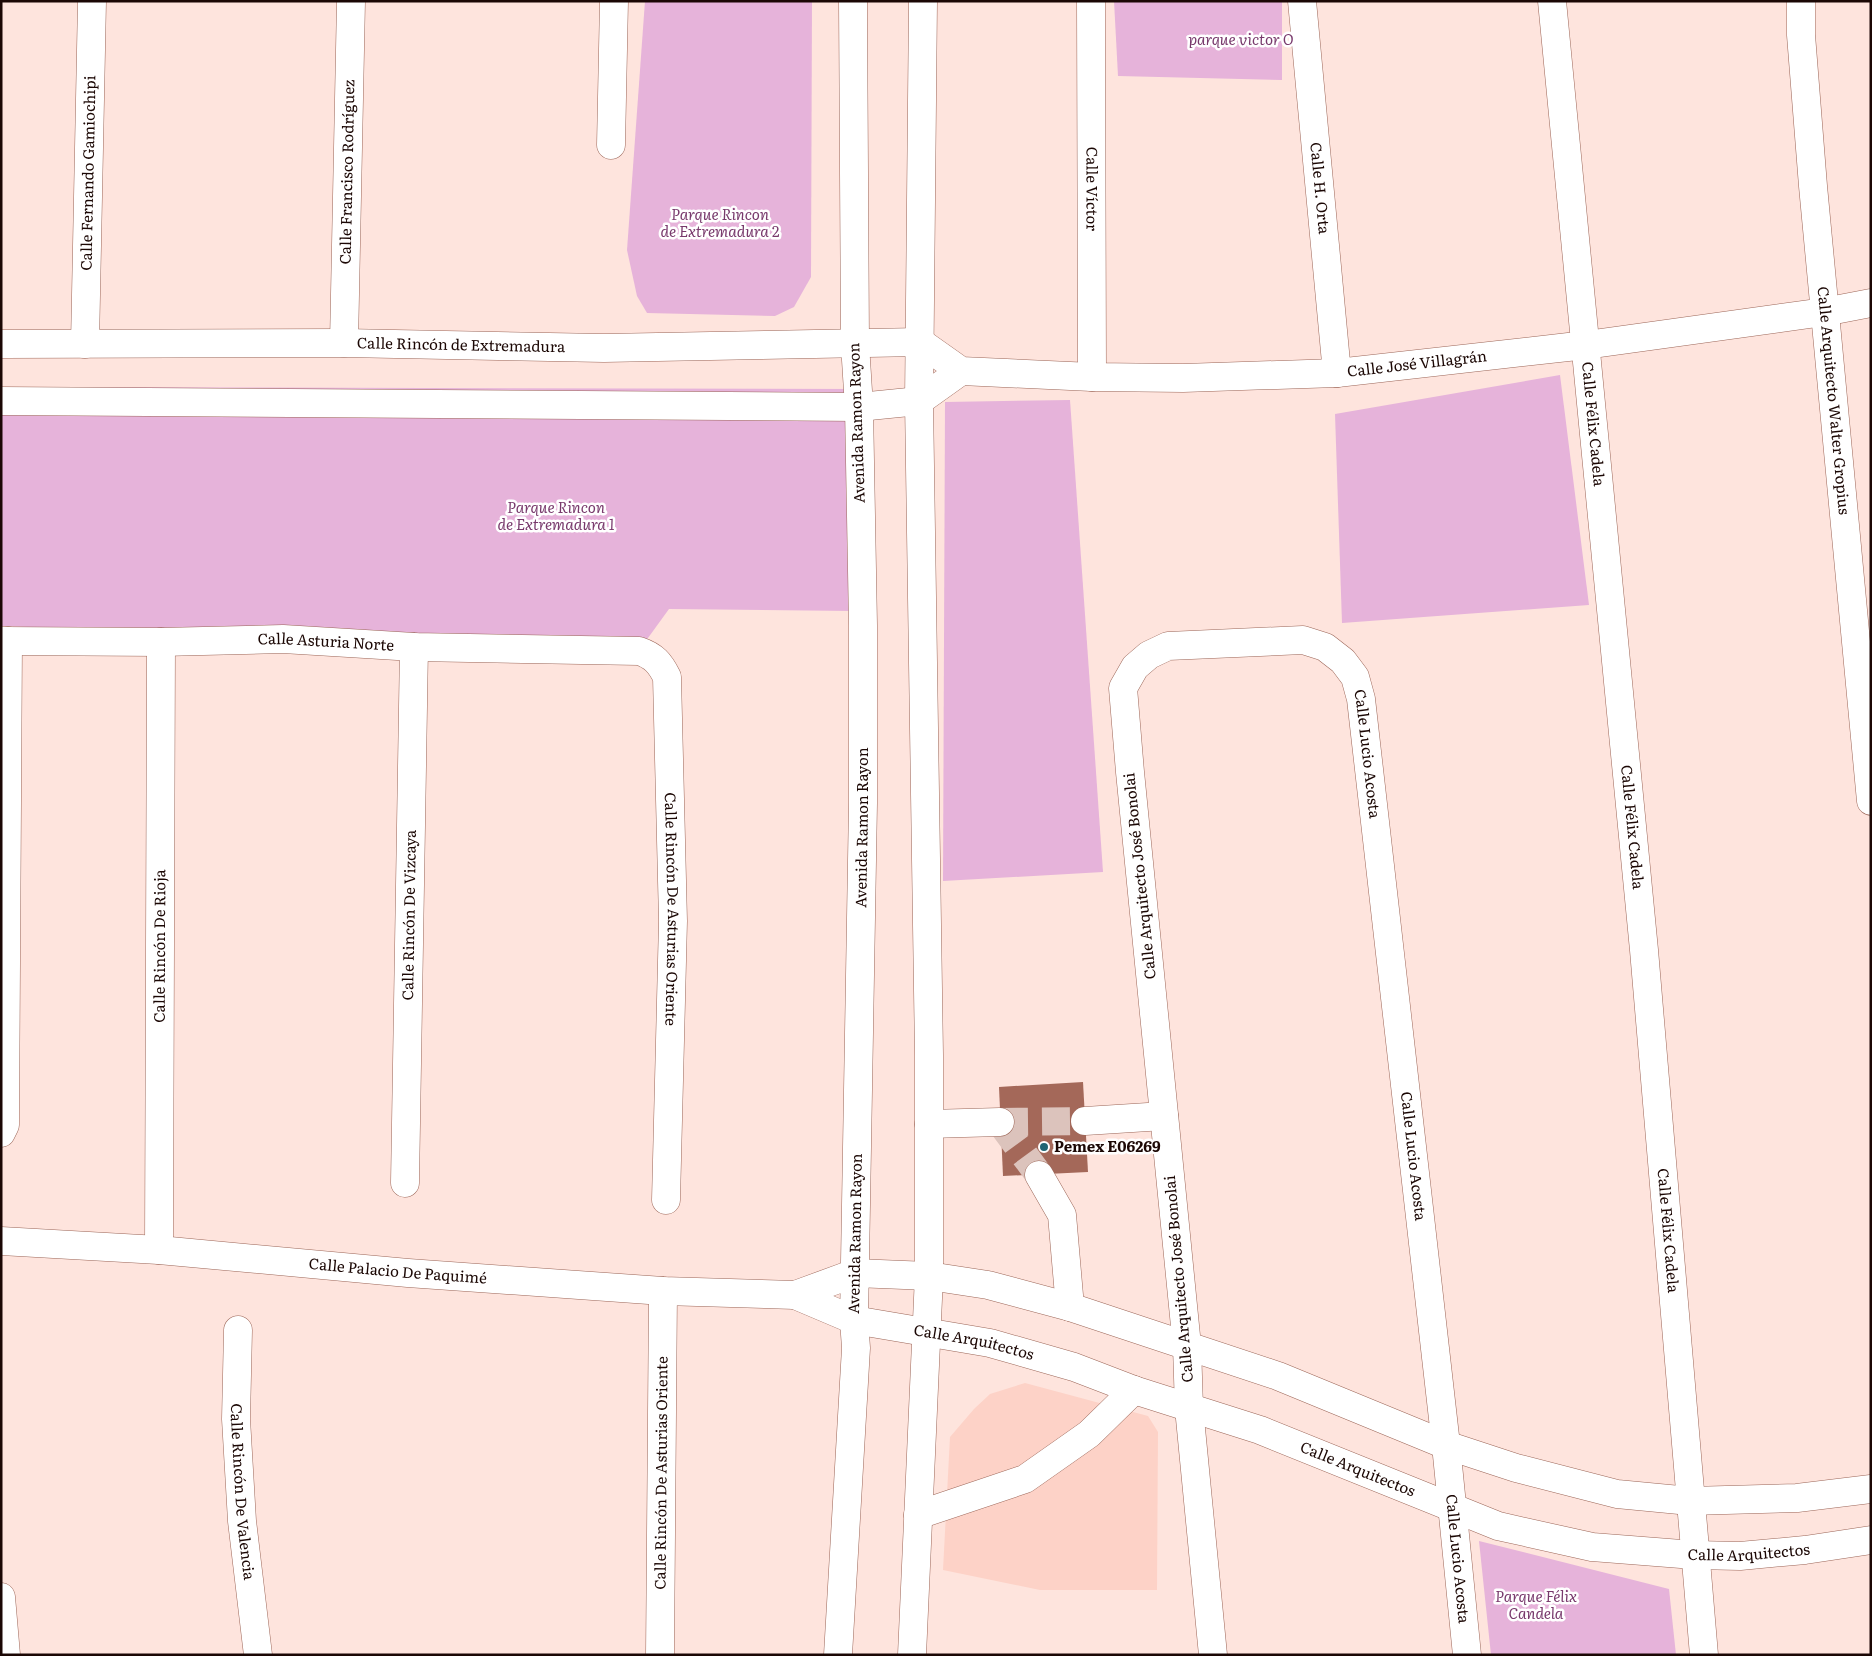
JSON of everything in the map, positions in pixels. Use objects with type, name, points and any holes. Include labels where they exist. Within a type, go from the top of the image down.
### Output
[{"type":"street","name":"Calle Fernando Gamiochipi","points":[[85,344],[92,1]]},
{"type":"street","name":"Calle Francisco Rodríguez","points":[[344,343],[351,1]]},
{"type":"street","points":[[611,145],[614,1]]},
{"type":"street","name":"Avenida Ramon Rayon","points":[[838,1655],[856,1348],[854,1320],[863,803],[859,407],[855,344],[853,1]]},
{"type":"street","points":[[912,1655],[929,1276],[919,401],[922,1]]},
{"type":"street","name":"Calle Víctor","points":[[1091,1],[1092,377]]},
{"type":"street","name":"Calle H. Orta","points":[[1302,1],[1337,373]]},
{"type":"street","name":"Calle Félix Cadela","points":[[1552,1],[1644,950],[1704,1655]]},
{"type":"street","name":"Calle Arquitecto Walter Gropius","points":[[1801,1],[1801,35],[1824,312],[1871,801]]},
{"type":"street","name":"Calle José Villagrán","points":[[961,371],[1092,377],[1183,378],[1337,373],[1586,345],[1824,312],[1871,303]]},
{"type":"street","name":"Calle Rincón de Extremadura","points":[[1,344],[344,343],[604,348],[920,342]]},
{"type":"street","points":[[1,400],[859,407],[919,401],[961,371],[920,342]]},
{"type":"street","name":"Calle Asturia Norte","points":[[5,641],[161,642],[283,639],[414,647],[627,651],[650,655]]},
{"type":"street","name":"Calle Lucio Acosta","points":[[1134,667],[1149,654],[1168,646],[1303,640],[1325,647],[1343,661],[1355,677],[1361,699],[1453,1507],[1467,1655]]},
{"type":"street","points":[[1,1133],[5,1125],[5,641]]},
{"type":"street","name":"Calle Rincón De Rioja","points":[[159,1250],[161,642]]},
{"type":"street","name":"Calle Rincón De Vizcaya","points":[[404,1183],[414,647]]},
{"type":"street","name":"Calle Rincón De Asturias Oriente","points":[[650,655],[660,663],[667,677],[674,921],[666,1200]]},
{"type":"street","name":"Calle Arquitecto José Bonolai","points":[[1134,667],[1124,688],[1130,772],[1187,1346],[1189,1408],[1213,1655]]},
{"type":"street","points":[[1085,1121],[1164,1116]]},
{"type":"street","points":[[928,1124],[1000,1122]]},
{"type":"street","points":[[1039,1174],[1062,1215],[1070,1307]]},
{"type":"street","name":"Calle Palacio De Paquimé","points":[[1,1241],[159,1250],[408,1273],[663,1291],[795,1295],[854,1320]]},
{"type":"street","points":[[856,1273],[929,1276],[988,1285],[1070,1307],[1278,1376],[1446,1446],[1516,1468],[1618,1494],[1690,1500],[1797,1498],[1871,1489]]},
{"type":"street","name":"Calle Palacio De Paquimé","points":[[795,1295],[856,1273]]},
{"type":"street","name":"Calle Rincón De Asturias Oriente","points":[[660,1655],[663,1291]]},
{"type":"street","name":"Calle Arquitectos","points":[[854,1320],[999,1345],[1074,1367],[1134,1390],[1260,1430],[1498,1526],[1592,1547],[1694,1555],[1740,1556],[1804,1550],[1871,1540]]},
{"type":"street","name":"Calle Rincón De Valencia","points":[[238,1330],[236,1419],[242,1521],[258,1655]]},
{"type":"street","points":[[918,1515],[1025,1479],[1089,1434],[1134,1390]]},
{"type":"street","points":[[1,1597],[6,1655]]},
{"type":"shaded area","points":[[1025,1383],[1148,1416],[1158,1432],[1157,1590],[1040,1590],[943,1570],[950,1437],[990,1394]]},
{"type":"green space","name":"Parque Rincon de Extremadura 2","points":[[645,1],[812,1],[811,277],[794,307],[775,316],[647,313],[637,296],[627,250]]},
{"type":"green space","name":"parque victor O","points":[[1114,1],[1282,1],[1282,80],[1118,76]]},
{"type":"green space","points":[[1560,375],[1589,605],[1342,623],[1335,414]]},
{"type":"green space","name":"Parque Rincon de Extremadura 1","points":[[1,387],[859,389],[853,611],[669,609],[640,649],[1,626]]},
{"type":"green space","points":[[1070,400],[1103,872],[943,881],[945,402]]},
{"type":"green space","name":"Parque Félix Candela","points":[[1479,1541],[1669,1589],[1676,1655],[1491,1655]]},
{"type":"building","name":"Pemex E06269","points":[[1083,1082],[1088,1172],[1003,1176],[999,1087]]},
{"type":"tunnel","points":[[1000,1122],[1085,1121]]},
{"type":"tunnel","points":[[1000,1122],[1039,1175]]},
{"type":"place","name":"Pemex E06269","points":[[1044,1147]]}]
